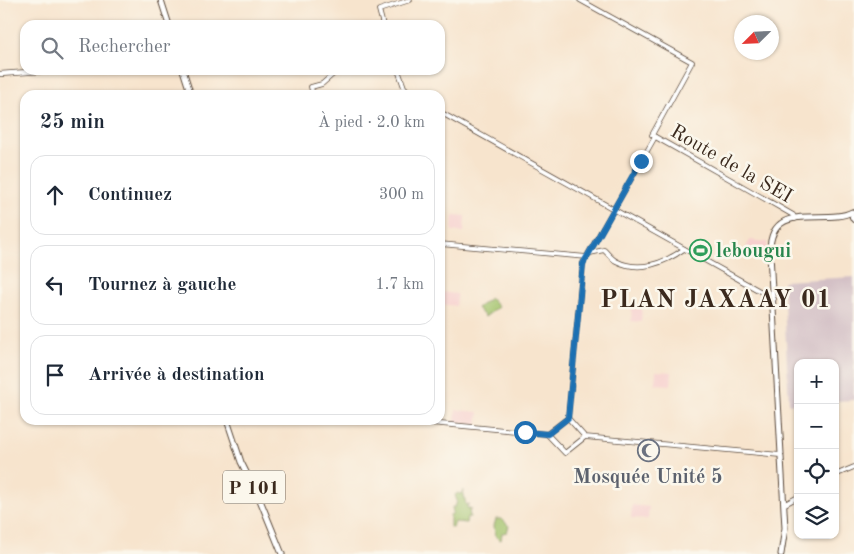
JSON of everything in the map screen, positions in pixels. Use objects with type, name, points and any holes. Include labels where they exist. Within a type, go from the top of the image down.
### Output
[{"type":"main road","points":[[161,0],[167,20]]},
{"type":"main road","points":[[0,74],[20,73]]},
{"type":"main road","points":[[185,75],[189,90]]},
{"type":"main road","points":[[782,554],[785,528],[772,296],[772,242],[779,229],[794,217],[853,215]]},
{"type":"main road","name":"P 101","points":[[229,425],[241,462],[259,497],[282,554]]},
{"type":"main road","points":[[781,455],[786,530],[782,554]]},
{"type":"street","points":[[381,20],[378,10],[410,0]]},
{"type":"street","points":[[445,424],[548,434],[568,418],[582,270],[587,255],[654,136],[692,62],[580,0]]},
{"type":"street","points":[[312,90],[311,87],[322,84],[332,75]]},
{"type":"street","points":[[400,75],[407,90]]},
{"type":"street","points":[[445,115],[613,210],[772,296]]},
{"type":"street","name":"Route de la SEI","points":[[654,136],[794,217]]},
{"type":"street","points":[[445,244],[587,255],[604,250],[615,261],[649,266],[657,264],[684,249]]},
{"type":"street","points":[[568,418],[585,437]]},
{"type":"street","points":[[548,434],[564,453],[585,437],[781,455]]},
{"type":"street","points":[[839,473],[854,467]]},
{"type":"street","points":[[785,504],[794,499]]},
{"type":"shaded area","points":[[453,215],[465,216],[464,232],[452,231]]},
{"type":"shaded area","points":[[750,240],[767,242],[768,262],[745,250]]},
{"type":"shaded area","points":[[854,277],[854,400],[839,401],[839,359],[794,359],[794,403],[789,404],[783,281]]},
{"type":"shaded area","points":[[445,293],[457,294],[456,306],[445,305]]},
{"type":"shaded area","points":[[632,306],[642,307],[641,322],[631,321]]},
{"type":"shaded area","points":[[656,371],[672,372],[671,385],[655,384]]},
{"type":"shaded area","points":[[456,410],[479,412],[477,425],[455,423]]},
{"type":"shaded area","points":[[632,505],[649,507],[648,519],[631,518]]},
{"type":"green space","points":[[490,298],[498,307],[485,317],[477,308]]},
{"type":"green space","points":[[463,490],[466,505],[469,504],[466,507],[472,509],[469,509],[470,517],[467,517],[466,523],[455,522],[453,528],[450,527],[450,515],[453,513],[452,507],[455,507],[457,501],[455,495],[458,493],[461,495]]},
{"type":"green space","points":[[496,519],[502,519],[509,526],[507,532],[502,533],[501,540],[496,537],[494,526]]},
{"type":"place","name":"lebougui","points":[[700,250]]},
{"type":"place","name":"Mosquée Unité 5","points":[[648,450]]},
{"type":"district","name":"PLAN JAXAAY 01","points":[[716,298]]},
{"type":"route","points":[[525,432],[548,434],[568,418],[583,264],[641,161]]}]
